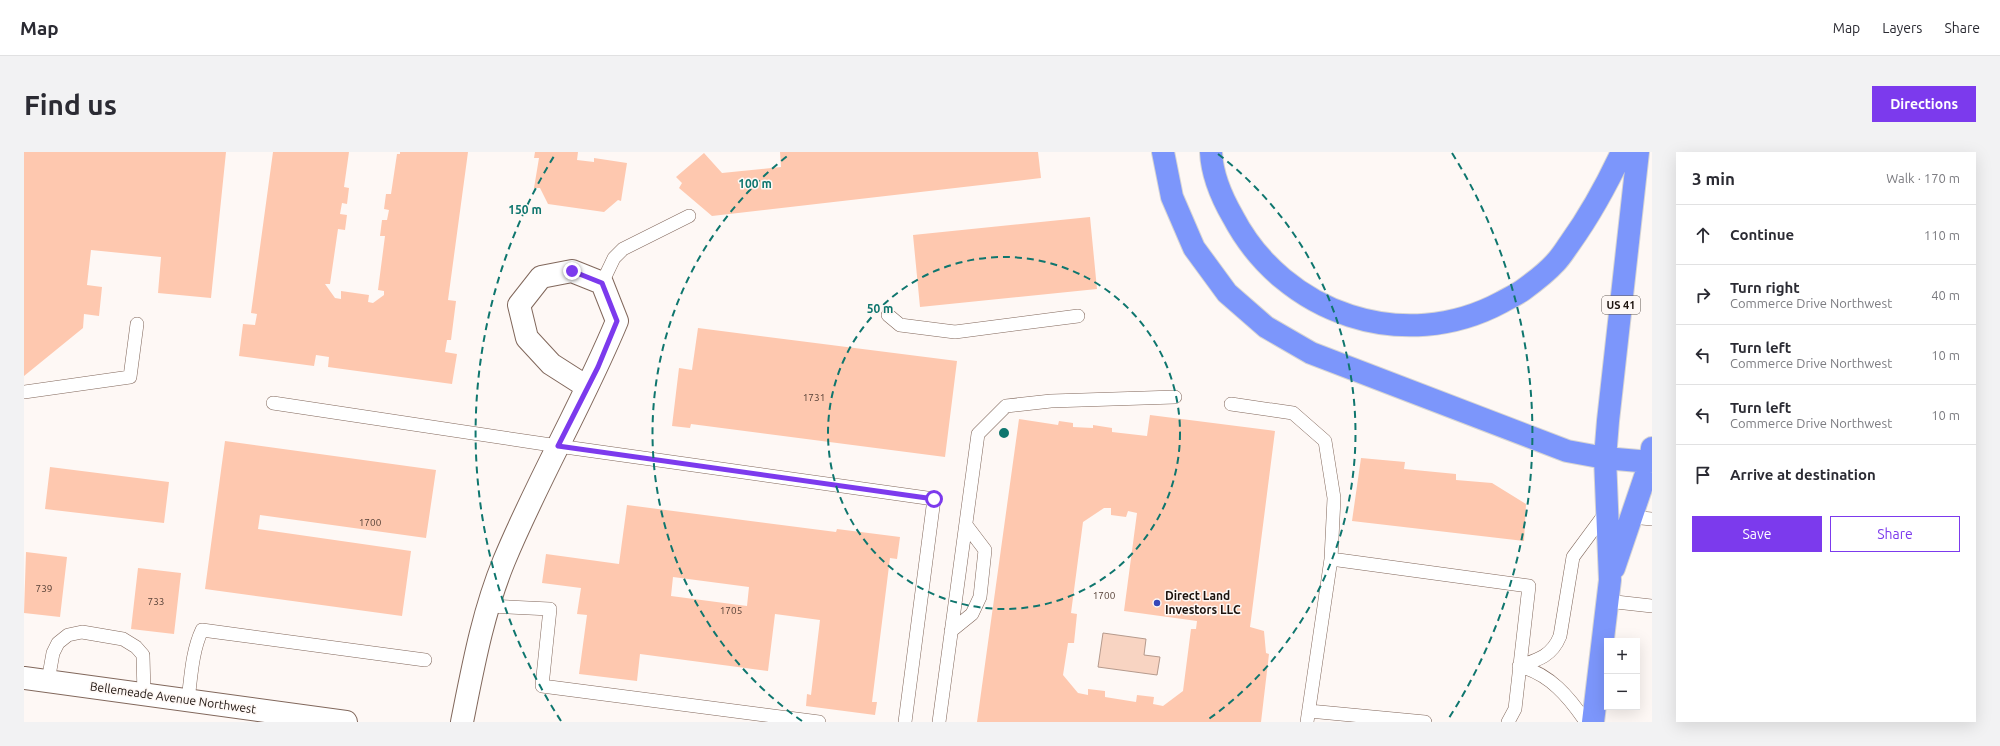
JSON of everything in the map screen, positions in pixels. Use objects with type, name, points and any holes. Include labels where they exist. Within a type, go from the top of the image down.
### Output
[{"type":"highway","points":[[1163,152],[1172,197],[1194,248],[1227,293],[1266,327],[1311,353],[1567,452],[1605,458],[1651,457]]},
{"type":"highway","points":[[1211,152],[1221,196],[1244,238],[1275,274],[1315,302],[1353,318],[1401,326],[1442,324],[1482,313],[1522,291],[1556,263],[1587,220],[1622,152]]},
{"type":"highway","name":"US 41","points":[[1593,722],[1610,580],[1605,458],[1638,152]]},
{"type":"highway","name":"US 41","points":[[1610,580],[1642,518],[1651,457]]},
{"type":"street","points":[[462,722],[476,649],[504,562],[527,509],[598,367],[617,321],[602,283],[572,271],[541,277],[520,305],[528,338],[551,364],[587,387]]},
{"type":"street","name":"Bellemeade Avenue Northwest","points":[[24,678],[346,722]]},
{"type":"lane","points":[[602,283],[614,258],[623,249],[689,216]]},
{"type":"lane","points":[[888,315],[900,325],[955,332],[1078,316]]},
{"type":"lane","points":[[24,392],[130,377],[137,324]]},
{"type":"lane","points":[[939,722],[978,434],[1006,406],[1052,401],[1174,397]]},
{"type":"lane","points":[[273,403],[558,446],[934,499],[905,722]]},
{"type":"lane","points":[[1231,404],[1293,413],[1325,441],[1334,498],[1331,559],[1308,716],[1425,722]]},
{"type":"lane","points":[[1519,666],[1543,659],[1556,645],[1560,636],[1573,557],[1607,511]]},
{"type":"lane","points":[[951,631],[972,614],[980,598],[985,550],[966,524]]},
{"type":"lane","points":[[1331,559],[1529,586],[1515,709],[1508,722]]},
{"type":"lane","points":[[1607,601],[1652,606]]},
{"type":"lane","points":[[489,606],[550,609],[542,686],[819,722]]},
{"type":"lane","points":[[188,700],[192,667],[198,639],[202,630],[425,660]]},
{"type":"lane","points":[[48,681],[50,664],[58,643],[68,635],[88,633],[123,639],[136,647],[143,655],[144,695]]},
{"type":"lane","points":[[1519,666],[1530,669],[1550,681],[1571,701],[1586,722]]},
{"type":"shaded area","points":[[1103,633],[1146,639],[1144,655],[1160,657],[1157,675],[1098,667]]},
{"type":"building","points":[[24,152],[226,152],[211,298],[158,293],[161,257],[91,250],[87,285],[102,287],[99,316],[84,314],[83,328],[24,376]]},
{"type":"building","points":[[273,152],[349,152],[344,187],[349,188],[347,204],[342,203],[340,214],[347,215],[345,230],[338,229],[330,284],[325,284],[335,298],[341,299],[341,291],[369,295],[368,302],[373,303],[384,295],[384,291],[378,290],[385,236],[380,236],[382,220],[387,220],[389,210],[384,209],[386,194],[391,194],[397,154],[400,154],[400,152],[468,152],[448,300],[456,301],[451,340],[447,340],[445,352],[457,354],[452,384],[328,367],[329,357],[316,355],[314,366],[239,356],[243,324],[255,325],[257,314],[251,313]]},
{"type":"building","points":[[535,152],[578,152],[577,160],[594,162],[594,158],[627,163],[621,201],[618,200],[604,212],[548,204],[540,188],[534,188],[539,158],[534,158]]},
{"type":"building","points":[[780,152],[1038,152],[1041,178],[712,216],[679,188],[682,183],[676,177],[704,153],[722,173],[781,167]]},
{"type":"building","points":[[1090,217],[1097,289],[920,307],[913,235]]},
{"type":"building","points":[[698,328],[957,361],[945,457],[691,424],[690,428],[672,426],[679,368],[692,370]]},
{"type":"building","points":[[1150,415],[1275,431],[1250,627],[1264,631],[1266,653],[1269,654],[1261,722],[977,722],[1019,419],[1058,425],[1059,421],[1073,423],[1073,427],[1093,428],[1093,425],[1112,428],[1112,432],[1147,436]],"holes":[[[1104,508],[1111,508],[1111,515],[1126,517],[1128,511],[1137,513],[1124,611],[1197,621],[1196,629],[1191,629],[1183,691],[1163,706],[1153,704],[1154,697],[1137,695],[1136,702],[1105,697],[1105,691],[1088,689],[1088,695],[1078,693],[1063,675],[1068,643],[1074,643],[1077,614],[1071,613],[1083,522]]]},
{"type":"building","points":[[225,441],[436,470],[426,538],[260,515],[258,529],[411,551],[402,616],[205,589]]},
{"type":"building","points":[[1361,458],[1405,462],[1404,469],[1456,474],[1456,480],[1492,483],[1526,504],[1524,541],[1352,521]]},
{"type":"building","points":[[50,467],[169,482],[164,523],[45,509]]},
{"type":"building","points":[[627,505],[836,532],[837,529],[900,537],[897,559],[890,558],[872,702],[877,702],[875,715],[806,706],[807,694],[811,695],[820,620],[775,614],[768,671],[640,654],[637,681],[579,674],[587,615],[577,614],[581,588],[542,583],[546,554],[619,564]],"holes":[[[673,577],[749,587],[747,606],[671,596]]]},
{"type":"building","points":[[26,552],[67,557],[60,617],[24,613]]},
{"type":"building","points":[[138,568],[181,573],[174,634],[131,629]]},
{"type":"place","name":"Direct Land Investors LLC","points":[[1157,603]]},
{"type":"route","points":[[572,271],[602,283],[617,321],[598,367],[558,446],[934,499]]}]
